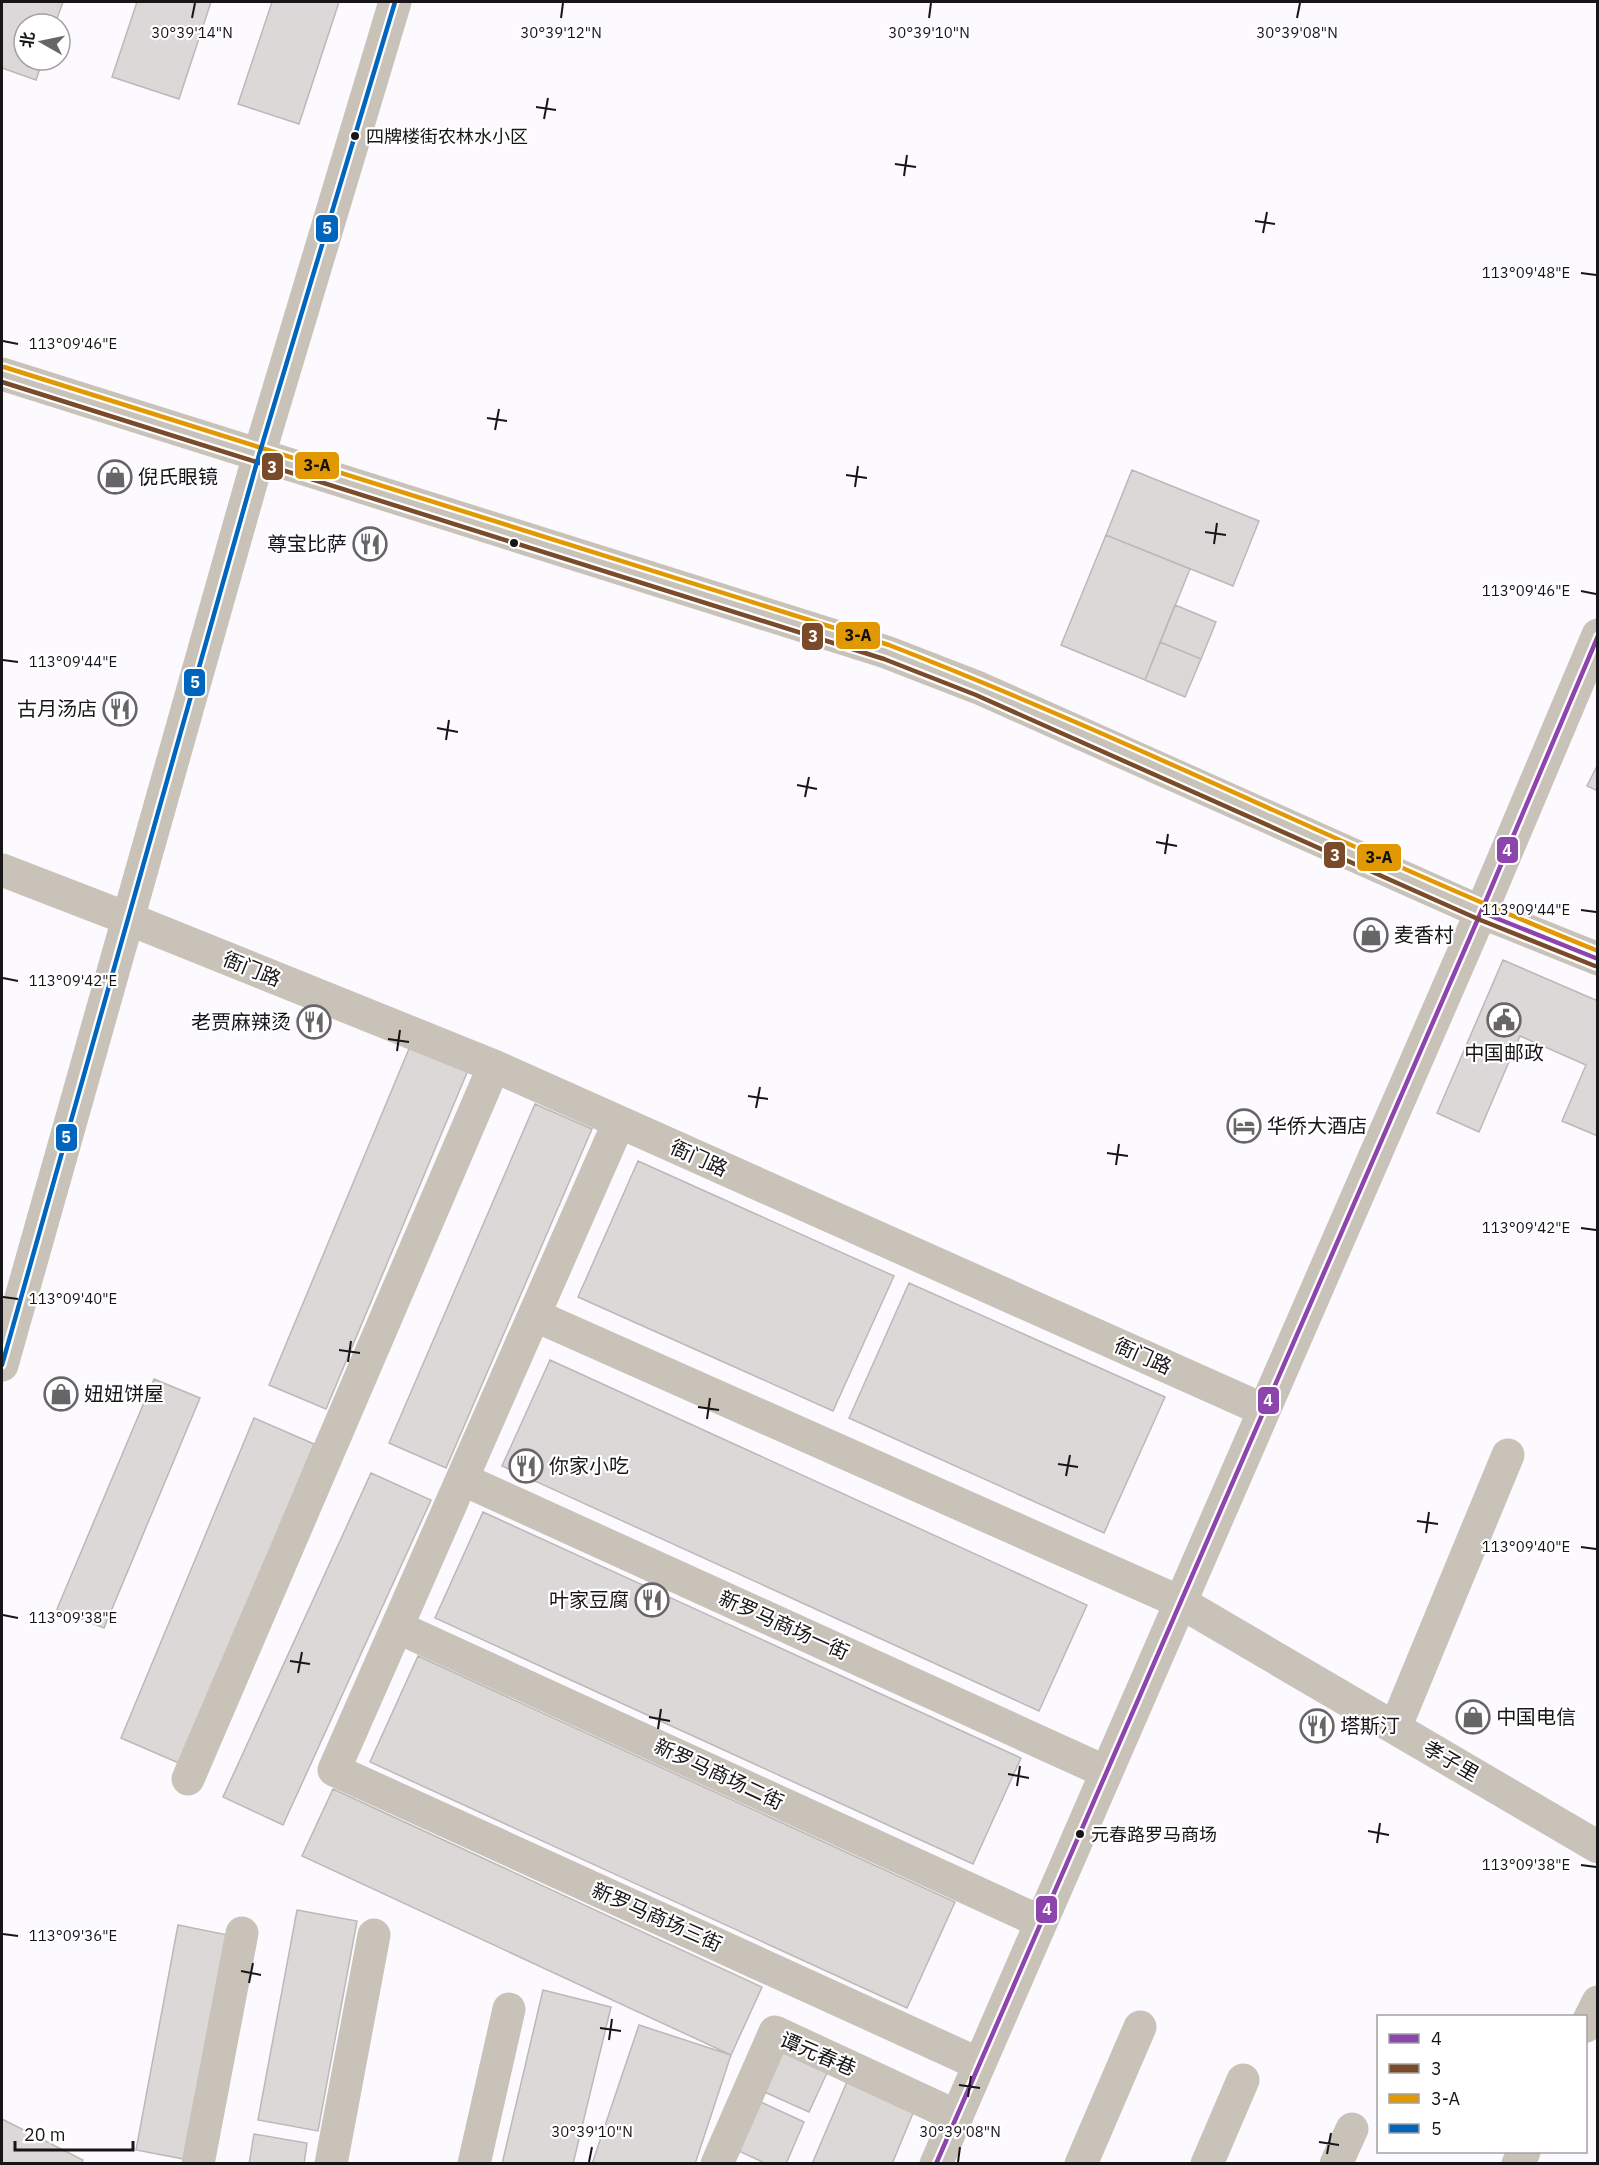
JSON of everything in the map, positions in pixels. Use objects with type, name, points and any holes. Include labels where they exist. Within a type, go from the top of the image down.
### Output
[{"type":"street","points":[[2,1365],[259,455],[395,2]]},
{"type":"street","points":[[2,374],[836,636],[932,669],[1481,912],[1598,959]]},
{"type":"street","points":[[936,2163],[1481,912],[1598,635]]},
{"type":"street","name":"衙门路","points":[[2,870],[494,1066],[1264,1410]]},
{"type":"street","points":[[188,1779],[494,1066]]},
{"type":"street","points":[[397,1627],[619,1122]]},
{"type":"street","name":"孝子里","points":[[534,1315],[1180,1602],[1598,1846]]},
{"type":"street","points":[[1395,1728],[1508,1455]]},
{"type":"street","name":"新罗马商场一街","points":[[462,1479],[1107,1772]]},
{"type":"street","name":"新罗马商场三街","points":[[397,1627],[334,1770],[979,2064]]},
{"type":"street","name":"新罗马商场二街","points":[[397,1627],[1041,1922]]},
{"type":"street","points":[[198,2163],[242,1933]]},
{"type":"street","points":[[331,2163],[374,1935]]},
{"type":"street","points":[[1587,2024],[1598,2002]]},
{"type":"street","points":[[474,2163],[509,2009]]},
{"type":"street","points":[[1081,2163],[1140,2026]]},
{"type":"street","name":"谭元春巷","points":[[717,2163],[775,2032],[957,2116]]},
{"type":"street","points":[[1207,2163],[1243,2080]]},
{"type":"street","points":[[1336,2163],[1352,2129]]},
{"type":"building","points":[[2,2],[63,2],[59,12],[12,12],[12,72],[2,68]]},
{"type":"building","points":[[137,2],[211,2],[179,99],[112,77]]},
{"type":"building","points":[[272,2],[339,2],[299,124],[238,104]]},
{"type":"building","points":[[13,72],[39,72],[36,80]]},
{"type":"building","points":[[1132,470],[1259,521],[1233,586],[1106,535]]},
{"type":"building","points":[[1106,535],[1190,569],[1145,680],[1061,645]]},
{"type":"building","points":[[1175,605],[1216,622],[1201,659],[1160,642]]},
{"type":"building","points":[[1160,642],[1201,659],[1185,697],[1145,680]]},
{"type":"building","points":[[1598,764],[1598,791],[1587,786]]},
{"type":"building","points":[[1503,960],[1598,1001],[1598,1136],[1562,1121],[1586,1065],[1520,1036],[1479,1132],[1437,1113]]},
{"type":"building","points":[[411,1044],[469,1068],[326,1409],[269,1385]]},
{"type":"building","points":[[535,1104],[592,1129],[446,1468],[389,1443]]},
{"type":"building","points":[[638,1161],[894,1276],[833,1411],[578,1297]]},
{"type":"building","points":[[909,1283],[1165,1397],[1104,1533],[849,1418]]},
{"type":"building","points":[[550,1360],[1087,1605],[1039,1711],[502,1466]]},
{"type":"building","points":[[154,1379],[200,1398],[104,1628],[57,1609]]},
{"type":"building","points":[[254,1418],[314,1444],[181,1764],[121,1738]]},
{"type":"building","points":[[371,1473],[431,1500],[283,1825],[223,1797]]},
{"type":"building","points":[[483,1512],[1021,1758],[973,1864],[435,1618]]},
{"type":"building","points":[[418,1656],[955,1902],[907,2008],[370,1762]]},
{"type":"building","points":[[333,1789],[762,1987],[731,2055],[302,1856]]},
{"type":"building","points":[[297,1910],[357,1921],[318,2131],[258,2120]]},
{"type":"building","points":[[178,1925],[238,1937],[194,2161],[136,2150]]},
{"type":"building","points":[[543,1990],[611,2007],[573,2164],[502,2164]]},
{"type":"building","points":[[639,2025],[731,2055],[695,2164],[592,2164]]},
{"type":"building","points":[[782,2040],[832,2062],[809,2112],[760,2090]]},
{"type":"building","points":[[849,2077],[916,2106],[892,2164],[812,2164]]},
{"type":"building","points":[[752,2098],[804,2122],[786,2164],[767,2164],[730,2147]]},
{"type":"building","points":[[2,2119],[83,2160],[81,2164],[2,2164]]},
{"type":"building","points":[[254,2134],[307,2143],[304,2164],[249,2164]]},
{"type":"transit line","name":"5","points":[[2,1365],[259,455],[395,2]]},
{"type":"transit line","name":"3-A","points":[[4,367],[889,645],[1156,757],[1420,876],[1598,951]]},
{"type":"transit line","name":"3","points":[[2,382],[884,659],[976,695],[1478,919],[1595,966]]},
{"type":"transit line","name":"4","points":[[936,2164],[1481,912],[1598,636]]},
{"type":"transit line","name":"4","points":[[1481,912],[1598,959]]},
{"type":"place","name":"四牌楼街农林水小区","points":[[355,136]]},
{"type":"place","name":"倪氏眼镜","points":[[115,477]]},
{"type":"place","name":"尊宝比萨","points":[[370,544]]},
{"type":"place","name":"古月汤店","points":[[120,709]]},
{"type":"place","name":"麦香村","points":[[1371,935]]},
{"type":"place","name":"中国邮政","points":[[1504,1020]]},
{"type":"place","name":"老贾麻辣烫","points":[[314,1022]]},
{"type":"place","name":"华侨大酒店","points":[[1244,1126]]},
{"type":"place","name":"妞妞饼屋","points":[[61,1394]]},
{"type":"place","name":"你家小吃","points":[[526,1466]]},
{"type":"place","name":"叶家豆腐","points":[[652,1600]]},
{"type":"place","name":"中国电信","points":[[1473,1717]]},
{"type":"place","name":"塔斯汀","points":[[1317,1726]]},
{"type":"place","name":"元春路罗马商场","points":[[1080,1834]]}]
